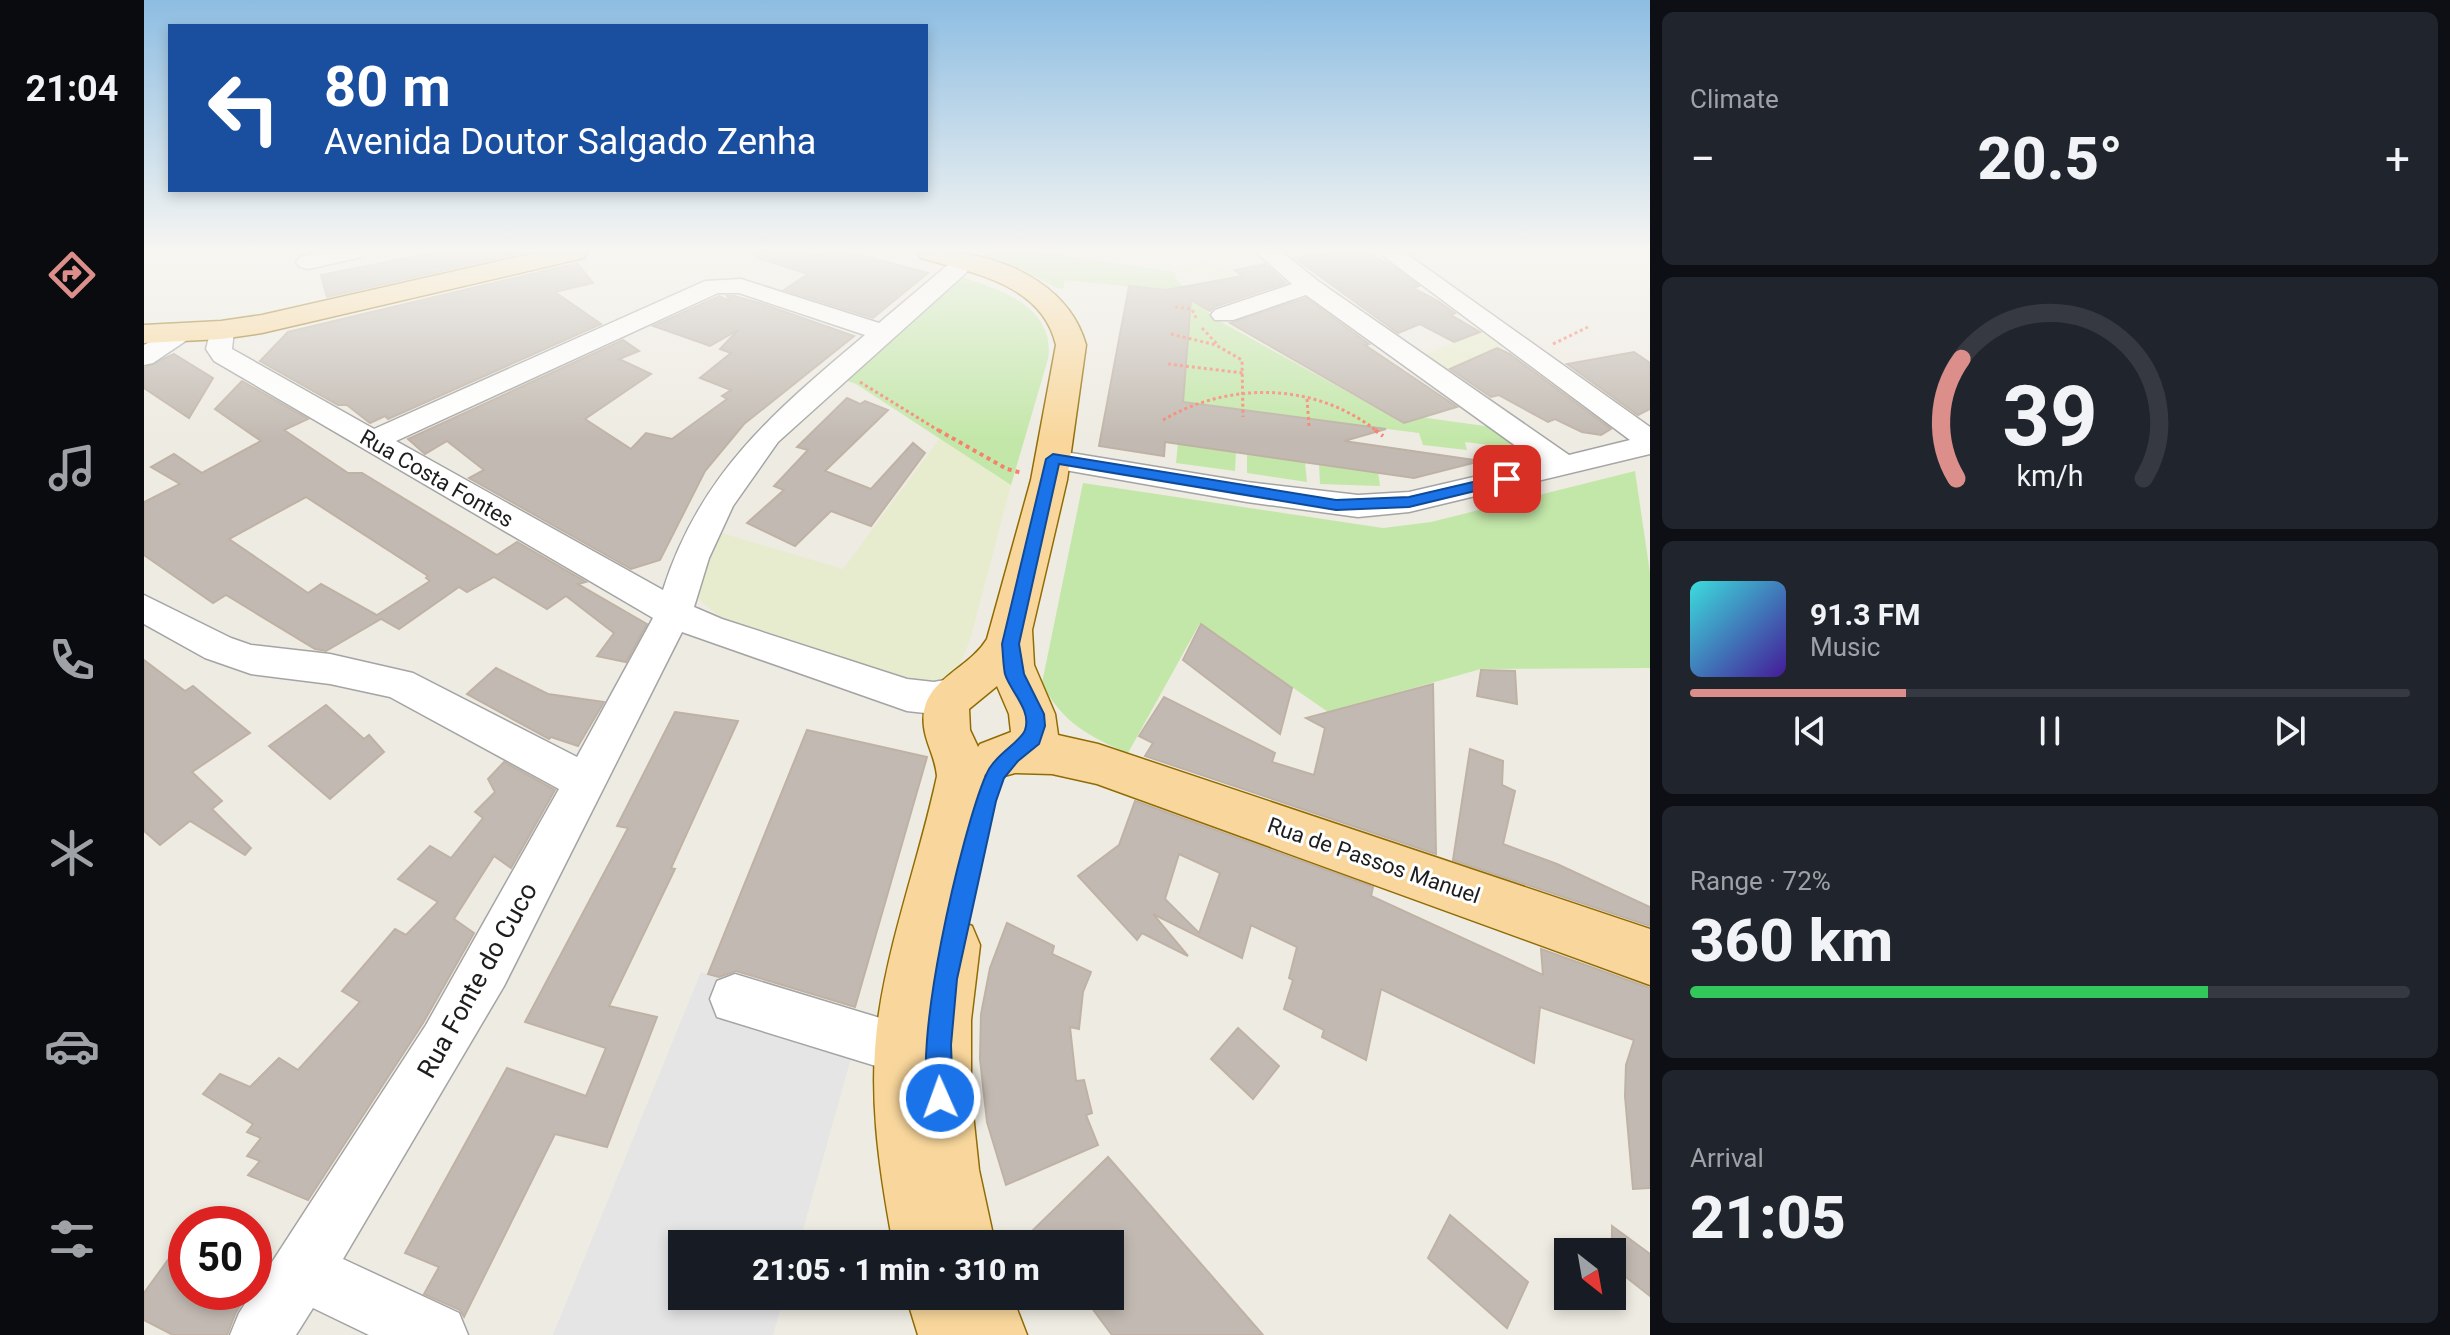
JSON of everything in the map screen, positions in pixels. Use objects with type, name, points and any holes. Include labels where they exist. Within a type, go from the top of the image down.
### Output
[{"type":"main road","points":[[144,334],[221,330],[303,314]]},
{"type":"main road","points":[[924,1230],[915,1189],[905,1049],[916,974],[996,773],[1022,731],[1011,661],[1012,632],[1051,470],[1071,345],[1068,328],[1058,314]]},
{"type":"main road","points":[[956,713],[996,662],[1012,632]]},
{"type":"main road","points":[[958,1230],[948,1192],[941,1124],[939,1045],[949,889],[961,776],[956,713],[977,684],[1006,686],[1022,731]]},
{"type":"main road","name":"Rua de Passos Manuel","points":[[956,713],[980,756],[1022,731],[1042,753],[1098,764],[1650,957]]},
{"type":"main road","points":[[946,1310],[954,1335]]},
{"type":"main road","points":[[982,1310],[991,1335]]},
{"type":"street","points":[[371,441],[651,314]]},
{"type":"street","points":[[826,314],[883,333]]},
{"type":"street","name":"Rua Fonte do Cuco","points":[[261,1335],[465,1006],[674,613],[686,572],[726,491],[763,439],[905,314]]},
{"type":"street","points":[[1349,314],[1563,465]]},
{"type":"street","points":[[1475,314],[1650,443]]},
{"type":"street","name":"Rua Costa Fontes","points":[[221,330],[219,349],[223,355],[674,613]]},
{"type":"street","points":[[144,357],[181,333]]},
{"type":"street","points":[[1051,470],[1358,506],[1409,502],[1650,443]]},
{"type":"street","points":[[144,608],[218,648],[251,659],[330,669],[399,684],[585,782]]},
{"type":"street","points":[[674,613],[709,629],[892,690],[923,706],[956,713]]},
{"type":"street","points":[[735,999],[905,1049]]},
{"type":"street","points":[[302,1271],[437,1335]]},
{"type":"path","points":[[1529,354],[1588,327]]},
{"type":"path","points":[[1171,334],[1197,339],[1231,352],[1242,360],[1243,417]]},
{"type":"path","points":[[1168,364],[1243,373]]},
{"type":"path","points":[[833,377],[848,382],[858,381],[887,396],[1007,469],[1051,470]]},
{"type":"path","points":[[1163,420],[1180,407],[1206,398],[1243,392],[1307,398],[1354,415],[1383,436]]},
{"type":"path","points":[[1307,398],[1309,426]]},
{"type":"green space","points":[[917,314],[1035,314],[1048,341],[1048,359],[1011,485],[856,384],[842,379]]},
{"type":"green space","points":[[1175,314],[1210,314],[1384,412],[1499,428],[1528,450],[1496,457],[1488,445],[1465,442],[1467,450],[1423,445],[1419,433],[1181,403]]},
{"type":"green space","points":[[1485,330],[1506,346],[1439,374],[1418,357]]},
{"type":"green space","points":[[940,438],[1011,485],[970,640],[960,664],[949,676],[936,683],[920,684],[751,632],[721,618],[701,601],[696,591],[715,531],[843,569]]},
{"type":"green space","points":[[1178,443],[1236,451],[1235,471],[1176,463]]},
{"type":"green space","points":[[1247,453],[1305,462],[1307,482],[1247,473]]},
{"type":"green space","points":[[1319,464],[1378,472],[1380,486],[1320,484]]},
{"type":"green space","points":[[1635,471],[1650,573],[1650,668],[1481,669],[1328,712],[1200,623],[1128,753],[1078,727],[1058,708],[1042,683],[1083,483],[1383,528],[1431,522]]},
{"type":"shaded area","points":[[701,972],[726,979],[798,1032],[795,1043],[851,1058],[803,1230],[668,1230],[668,1310],[780,1310],[773,1335],[553,1335]]},
{"type":"building","points":[[362,314],[587,314],[601,324],[388,419],[385,416],[370,423],[347,405],[338,405],[260,361],[288,332]]},
{"type":"building","points":[[679,314],[792,314],[854,336],[744,424],[705,471],[660,560],[631,569],[469,478],[484,470],[447,441],[425,454],[408,439],[623,340],[639,351],[619,359],[651,374],[585,419],[631,449],[646,433],[672,439],[727,399],[722,396],[731,390],[700,378],[731,353],[720,349],[738,330],[710,346],[653,326]]},
{"type":"building","points":[[1124,314],[1190,314],[1183,402],[1386,429],[1344,441],[1481,461],[1414,478],[1165,442],[1164,456],[1099,446]]},
{"type":"building","points":[[1256,314],[1328,314],[1369,344],[1365,345],[1457,407],[1404,423],[1230,323]]},
{"type":"building","points":[[1372,314],[1452,314],[1480,332],[1454,342],[1420,324],[1398,333]]},
{"type":"building","points":[[1497,348],[1510,354],[1611,429],[1601,435],[1582,432],[1555,419],[1548,422],[1499,395],[1491,397],[1450,369]]},
{"type":"building","points":[[1634,352],[1650,363],[1650,409],[1638,415],[1567,364]]},
{"type":"building","points":[[174,354],[213,378],[189,418],[144,388],[144,368]]},
{"type":"building","points":[[242,381],[308,419],[284,430],[348,473],[362,473],[497,555],[517,542],[586,582],[578,584],[647,624],[626,662],[597,656],[614,633],[566,596],[547,609],[494,577],[467,592],[459,587],[399,629],[381,619],[326,651],[315,649],[226,595],[213,603],[144,555],[144,502],[180,484],[151,467],[174,454],[202,473],[261,441],[215,409]],"holes":[[[306,497],[428,576],[426,578],[430,581],[377,615],[321,584],[308,593],[229,539]]]},
{"type":"building","points":[[847,398],[888,410],[825,471],[871,489],[913,443],[925,453],[871,526],[831,511],[795,546],[747,523],[784,490],[774,486],[808,450],[797,447]]},
{"type":"building","points":[[1201,624],[1292,688],[1280,734],[1183,660]]},
{"type":"building","points":[[144,660],[185,691],[193,686],[250,733],[192,772],[222,801],[212,809],[251,848],[245,855],[190,821],[160,845],[144,831]]},
{"type":"building","points":[[496,668],[548,694],[604,702],[578,746],[551,737],[549,739],[467,694]]},
{"type":"building","points":[[1481,670],[1515,671],[1517,704],[1477,696]]},
{"type":"building","points":[[1433,684],[1436,854],[1145,756],[1153,743],[1139,736],[1164,697],[1275,753],[1272,762],[1314,775],[1325,728],[1306,718]]},
{"type":"building","points":[[326,705],[364,739],[369,735],[384,752],[330,799],[269,746]]},
{"type":"building","points":[[675,712],[738,721],[671,868],[675,869],[609,1006],[657,1017],[607,1147],[555,1134],[464,1317],[460,1310],[424,1294],[439,1267],[405,1253],[507,1068],[586,1096],[606,1048],[525,1022],[628,828],[617,826]]},
{"type":"building","points":[[807,730],[927,757],[855,1007],[736,971],[719,977],[708,974]]},
{"type":"building","points":[[1470,749],[1503,761],[1502,785],[1515,791],[1503,844],[1557,864],[1650,907],[1650,926],[1453,860]]},
{"type":"building","points":[[504,762],[555,790],[511,868],[494,856],[454,919],[474,933],[423,1023],[308,1200],[248,1175],[260,1161],[247,1156],[261,1138],[247,1132],[253,1124],[203,1094],[220,1074],[250,1087],[279,1058],[298,1070],[360,1002],[342,991],[395,929],[406,935],[438,902],[398,879],[430,846],[451,858],[483,818],[475,812],[495,792],[488,779]]},
{"type":"building","points":[[1135,801],[1373,887],[1371,896],[1543,975],[1541,949],[1650,988],[1650,1188],[1633,1189],[1625,1096],[1626,1065],[1634,1040],[1540,1007],[1534,1063],[1381,989],[1366,1060],[1322,1037],[1324,1030],[1284,1009],[1293,980],[1289,978],[1297,947],[1251,925],[1242,958],[1153,914],[1188,956],[1142,933],[1137,940],[1078,876],[1119,845]],"holes":[[[1179,854],[1220,873],[1199,933],[1165,899]]]},
{"type":"building","points":[[1007,923],[1054,946],[1052,954],[1091,972],[1083,992],[1079,1029],[1070,1027],[1076,1081],[1084,1080],[1092,1113],[1086,1115],[1098,1145],[1006,1185],[987,1122],[980,1059],[981,1014],[990,968]]},
{"type":"building","points":[[1238,1028],[1279,1066],[1253,1099],[1211,1059]]},
{"type":"building","points":[[1108,1157],[1263,1335],[1112,1335],[1093,1310],[1124,1310],[1124,1230],[1033,1230]]},
{"type":"building","points":[[1450,1215],[1528,1282],[1507,1328],[1428,1258]]},
{"type":"building","points":[[1612,1226],[1650,1254],[1650,1296],[1626,1277],[1626,1238],[1612,1238]]},
{"type":"building","points":[[168,1260],[168,1310],[237,1310],[227,1335],[173,1335],[144,1320],[144,1293]]},
{"type":"route","points":[[940,1098],[939,1045],[945,979],[985,801],[996,773],[1011,755],[1032,738],[1036,726],[1035,714],[1014,674],[1010,644],[1053,459],[1247,492],[1358,506],[1409,502],[1507,479]]}]
